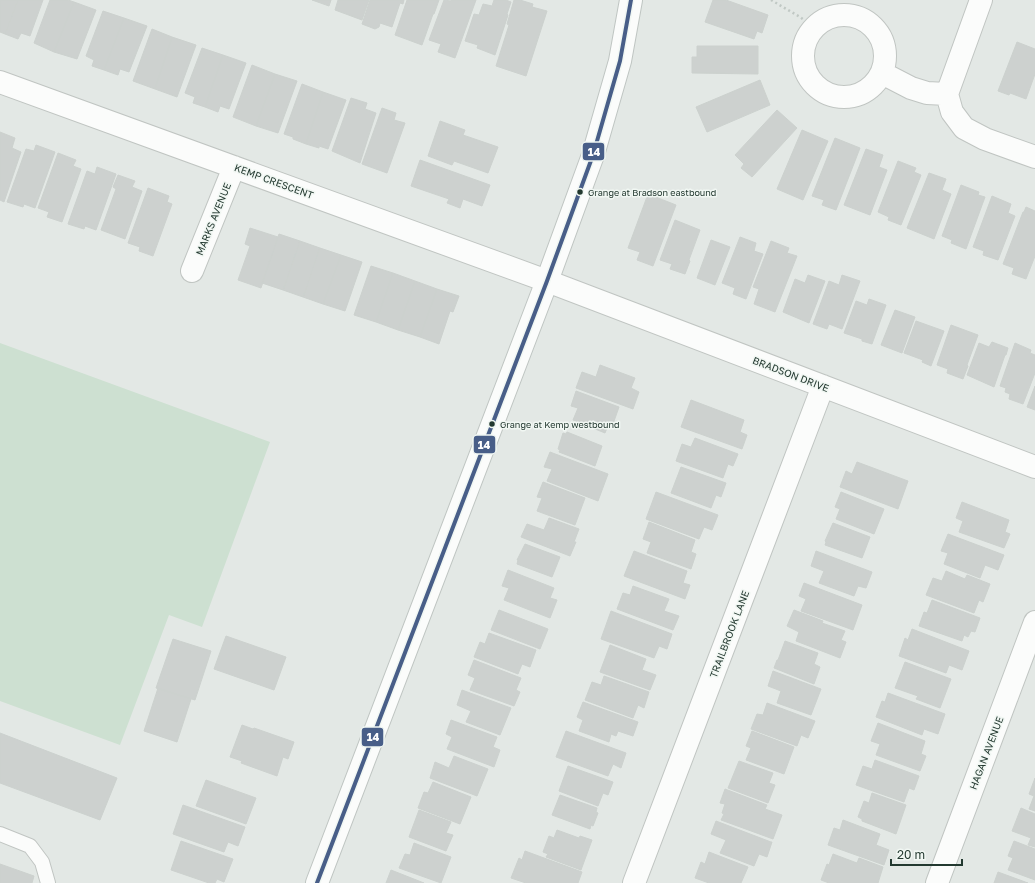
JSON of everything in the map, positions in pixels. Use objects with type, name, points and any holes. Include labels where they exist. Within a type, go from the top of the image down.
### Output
[{"type":"street","points":[[317,883],[547,281],[593,155],[620,61],[631,0]]},
{"type":"street","points":[[980,0],[946,94],[952,112],[964,128],[985,139],[1035,157]]},
{"type":"street","points":[[838,15],[851,15],[863,19],[873,26],[881,36],[885,48],[886,61],[882,73],[875,84],[864,92],[851,96],[838,97],[825,93],[815,85],[807,74],[803,61],[804,48],[808,35],[814,28],[826,19],[838,15]]},
{"type":"street","points":[[882,73],[911,88],[928,93],[946,94]]},
{"type":"street","name":"KEMP CRESCENT","points":[[0,82],[547,281]]},
{"type":"street","name":"MARKS AVENUE","points":[[192,271],[234,167]]},
{"type":"street","name":"BRADSON DRIVE","points":[[547,281],[1035,467]]},
{"type":"street","name":"TRAILBROOK LANE","points":[[634,883],[823,386]]},
{"type":"street","name":"HAGAN AVENUE","points":[[937,883],[1035,622]]},
{"type":"lane","points":[[0,834],[30,846],[42,862],[48,883]]},
{"type":"path","points":[[771,0],[800,17],[814,28]]},
{"type":"green space","points":[[0,343],[270,442],[202,627],[169,615],[120,745],[0,701]]},
{"type":"building","points":[[0,0],[18,0],[5,34],[0,32]]},
{"type":"building","points":[[18,0],[43,0],[30,36],[21,33],[18,39],[5,34]]},
{"type":"building","points":[[50,0],[68,0],[74,2],[54,52],[34,43]]},
{"type":"building","points":[[312,0],[331,0],[329,6]]},
{"type":"building","points":[[338,0],[369,0],[362,20],[335,10]]},
{"type":"building","points":[[370,0],[404,0],[403,4],[400,3],[392,27],[380,23],[379,27],[375,29],[362,24]]},
{"type":"building","points":[[407,0],[439,0],[422,45],[395,35]]},
{"type":"building","points":[[444,0],[476,0],[455,58],[438,52],[441,44],[429,40]]},
{"type":"building","points":[[494,0],[506,0],[511,2],[495,55],[477,48],[478,45],[465,41],[474,14],[479,15],[483,4],[492,6]]},
{"type":"building","points":[[514,0],[520,0],[533,4],[532,7],[547,11],[526,76],[496,66],[509,25],[507,24]]},
{"type":"building","points":[[713,0],[726,0],[768,15],[762,33],[757,31],[754,39],[705,22]]},
{"type":"building","points":[[74,2],[96,10],[77,59],[54,52]]},
{"type":"building","points":[[103,11],[124,18],[104,70],[92,66],[94,60],[86,56]]},
{"type":"building","points":[[124,18],[147,26],[129,72],[120,69],[118,75],[104,70]]},
{"type":"building","points":[[152,29],[172,37],[155,89],[133,81]]},
{"type":"building","points":[[172,37],[196,45],[177,97],[155,89]]},
{"type":"building","points":[[1017,42],[1035,49],[1035,74],[1026,99],[1010,93],[1009,95],[998,91]]},
{"type":"building","points":[[697,46],[758,46],[758,74],[692,73],[692,57],[697,57]]},
{"type":"building","points":[[202,48],[223,55],[205,107],[193,103],[195,97],[185,93]]},
{"type":"building","points":[[223,55],[246,63],[229,109],[220,106],[218,112],[205,107]]},
{"type":"building","points":[[252,65],[275,74],[256,126],[233,117]]},
{"type":"building","points":[[275,74],[297,81],[278,133],[256,126]]},
{"type":"building","points":[[760,80],[770,105],[707,132],[696,107]]},
{"type":"building","points":[[302,84],[323,92],[306,144],[284,134]]},
{"type":"building","points":[[323,92],[346,100],[328,149],[306,144]]},
{"type":"building","points":[[351,98],[367,103],[365,109],[376,113],[360,163],[332,151]]},
{"type":"building","points":[[382,108],[396,113],[394,120],[405,123],[387,173],[362,164]]},
{"type":"building","points":[[777,110],[797,128],[752,177],[741,168],[744,164],[735,155]]},
{"type":"building","points":[[440,121],[465,130],[463,135],[498,147],[488,173],[454,161],[452,165],[428,156]]},
{"type":"building","points":[[802,130],[828,141],[803,200],[777,189]]},
{"type":"building","points":[[0,132],[15,138],[12,148],[21,152],[4,202],[0,200]]},
{"type":"building","points":[[835,138],[860,148],[836,210],[822,205],[824,200],[812,196]]},
{"type":"building","points":[[36,145],[55,152],[35,208],[24,204],[23,207],[7,202],[26,149],[34,151]]},
{"type":"building","points":[[866,149],[883,155],[879,167],[887,170],[870,215],[844,205]]},
{"type":"building","points":[[58,153],[76,160],[73,166],[81,169],[62,222],[47,217],[49,212],[38,208]]},
{"type":"building","points":[[420,160],[490,185],[482,206],[463,199],[460,208],[447,203],[449,199],[411,186]]},
{"type":"building","points":[[898,161],[916,168],[914,172],[921,175],[901,225],[888,220],[889,217],[878,212]]},
{"type":"building","points":[[97,167],[116,174],[96,230],[85,226],[84,229],[68,224],[87,171],[95,174]]},
{"type":"building","points":[[929,173],[946,179],[942,190],[951,194],[934,239],[907,228]]},
{"type":"building","points":[[118,175],[135,181],[132,187],[142,191],[125,239],[101,230],[116,189],[113,187]]},
{"type":"building","points":[[961,185],[979,192],[978,195],[985,197],[966,249],[951,243],[952,240],[942,236]]},
{"type":"building","points":[[148,188],[169,196],[167,202],[172,204],[153,256],[139,251],[140,247],[128,243]]},
{"type":"building","points":[[648,194],[676,205],[653,266],[637,260],[640,252],[628,248]]},
{"type":"building","points":[[992,196],[1011,204],[1008,213],[1015,216],[998,260],[983,255],[984,251],[973,247]]},
{"type":"building","points":[[1026,207],[1035,211],[1035,256],[1026,279],[1012,274],[1014,268],[1003,264]]},
{"type":"building","points":[[675,220],[700,230],[685,274],[670,269],[672,264],[660,260]]},
{"type":"building","points":[[250,228],[278,237],[261,288],[238,280],[250,246],[245,244]]},
{"type":"building","points":[[279,234],[300,241],[283,290],[262,283]]},
{"type":"building","points":[[740,237],[756,243],[754,251],[763,254],[746,299],[733,294],[735,288],[722,283]]},
{"type":"building","points":[[711,240],[730,247],[715,285],[697,278]]},
{"type":"building","points":[[300,241],[320,248],[303,297],[283,290]]},
{"type":"building","points":[[771,241],[789,248],[787,253],[797,256],[775,312],[754,304],[759,289],[753,287]]},
{"type":"building","points":[[320,248],[341,255],[323,304],[303,297]]},
{"type":"building","points":[[341,255],[362,262],[345,311],[323,304]]},
{"type":"building","points":[[371,266],[393,273],[376,322],[354,315]]},
{"type":"building","points":[[393,273],[415,281],[398,330],[376,322]]},
{"type":"building","points":[[808,275],[825,281],[809,323],[783,312],[795,279],[805,283]]},
{"type":"building","points":[[842,275],[860,281],[842,329],[829,324],[827,329],[813,324],[829,281],[839,285]]},
{"type":"building","points":[[415,281],[437,289],[420,337],[398,330]]},
{"type":"building","points":[[437,289],[459,296],[453,312],[450,311],[439,344],[420,337]]},
{"type":"building","points":[[869,299],[886,305],[872,344],[844,333],[856,301],[867,305]]},
{"type":"building","points":[[895,310],[915,317],[902,353],[881,345]]},
{"type":"building","points":[[916,321],[944,331],[931,366],[922,362],[923,360],[904,353]]},
{"type":"building","points":[[951,325],[978,335],[963,379],[947,373],[948,369],[937,365]]},
{"type":"building","points":[[992,342],[1008,348],[994,387],[967,375],[979,343],[989,347]]},
{"type":"building","points":[[1015,343],[1031,350],[1030,353],[1035,355],[1035,373],[1023,404],[1009,399],[1010,394],[1005,392],[1006,388],[1000,386]]},
{"type":"building","points":[[600,365],[635,378],[631,388],[639,392],[633,409],[576,388],[582,372],[596,377]]},
{"type":"building","points":[[1035,386],[1035,410],[1027,407]]},
{"type":"building","points":[[576,391],[619,407],[613,424],[609,423],[605,433],[573,420],[578,408],[571,406]]},
{"type":"building","points":[[691,400],[744,420],[740,432],[747,435],[742,449],[681,427]]},
{"type":"building","points":[[567,432],[602,446],[595,466],[559,452],[560,450],[558,449],[563,433],[566,434]]},
{"type":"building","points":[[695,438],[738,454],[733,466],[728,464],[723,478],[676,461],[682,444],[691,447]]},
{"type":"building","points":[[550,452],[608,474],[598,501],[547,481],[552,469],[544,467]]},
{"type":"building","points":[[857,462],[908,481],[898,509],[840,487],[846,471],[852,474]]},
{"type":"building","points":[[681,467],[726,483],[721,497],[716,495],[711,508],[671,493]]},
{"type":"building","points":[[543,482],[585,498],[575,525],[537,511],[542,498],[537,497]]},
{"type":"building","points":[[656,492],[718,515],[712,530],[704,527],[699,539],[646,519]]},
{"type":"building","points":[[841,492],[884,509],[874,534],[836,519],[840,509],[835,507]]},
{"type":"building","points":[[962,502],[1009,520],[1005,532],[1010,534],[1004,548],[959,532],[963,521],[956,518]]},
{"type":"building","points":[[549,518],[579,529],[574,542],[576,542],[570,556],[521,537],[527,524],[544,530]]},
{"type":"building","points":[[649,522],[695,540],[691,552],[696,554],[691,569],[647,553],[651,542],[643,539]]},
{"type":"building","points":[[833,523],[870,537],[862,558],[825,545],[825,541]]},
{"type":"building","points":[[948,534],[1004,555],[998,570],[985,565],[980,578],[944,564],[948,553],[941,551]]},
{"type":"building","points":[[525,544],[560,557],[552,577],[517,564],[517,560]]},
{"type":"building","points":[[634,551],[687,571],[683,583],[690,585],[685,599],[624,576]]},
{"type":"building","points":[[816,551],[872,572],[866,588],[858,586],[854,596],[819,583],[824,571],[811,566]]},
{"type":"building","points":[[508,570],[554,588],[550,598],[557,600],[550,618],[504,600],[509,588],[502,586]]},
{"type":"building","points":[[946,571],[965,579],[967,575],[990,584],[983,602],[979,600],[974,613],[926,595],[933,578],[942,581]]},
{"type":"building","points":[[804,583],[862,605],[853,630],[801,611],[806,599],[799,596]]},
{"type":"building","points":[[633,586],[669,599],[664,611],[679,616],[673,630],[617,609],[623,593],[630,595]]},
{"type":"building","points":[[932,600],[980,618],[975,632],[971,631],[968,637],[964,635],[962,641],[919,626],[924,612],[927,613]]},
{"type":"building","points":[[499,610],[548,629],[540,649],[491,630]]},
{"type":"building","points":[[794,610],[823,621],[822,623],[845,631],[841,640],[846,642],[840,658],[796,641],[799,632],[787,626]]},
{"type":"building","points":[[611,611],[672,634],[667,649],[659,646],[654,658],[601,639]]},
{"type":"building","points":[[912,629],[969,651],[962,670],[949,665],[946,673],[899,656],[905,638],[908,640]]},
{"type":"building","points":[[489,633],[536,650],[530,667],[522,664],[518,674],[474,657],[480,642],[485,644]]},
{"type":"building","points":[[226,636],[286,657],[274,690],[214,669]]},
{"type":"building","points":[[173,639],[211,651],[195,700],[156,688]]},
{"type":"building","points":[[785,641],[818,653],[814,664],[820,667],[814,684],[774,668]]},
{"type":"building","points":[[610,645],[646,659],[642,670],[656,675],[650,690],[600,672]]},
{"type":"building","points":[[474,660],[521,678],[516,690],[520,692],[514,706],[470,690],[475,678],[468,675]]},
{"type":"building","points":[[905,662],[951,679],[940,708],[916,699],[918,696],[895,688]]},
{"type":"building","points":[[773,671],[821,689],[811,715],[777,703],[781,691],[768,686]]},
{"type":"building","points":[[604,676],[649,692],[644,708],[638,705],[633,718],[585,700],[592,682],[601,685]]},
{"type":"building","points":[[158,688],[191,699],[177,742],[144,731]]},
{"type":"building","points":[[462,690],[511,708],[500,735],[466,722],[471,711],[457,705]]},
{"type":"building","points":[[888,693],[945,714],[938,734],[924,729],[922,735],[876,717],[882,701],[885,702]]},
{"type":"building","points":[[583,702],[638,722],[633,736],[618,731],[616,736],[611,734],[609,742],[579,731],[583,720],[577,717]]},
{"type":"building","points":[[767,703],[815,721],[808,738],[801,735],[797,746],[751,729],[757,714],[763,715]]},
{"type":"building","points":[[451,720],[497,737],[493,747],[500,750],[494,767],[447,749],[452,737],[446,734]]},
{"type":"building","points":[[878,723],[925,741],[921,754],[926,756],[920,771],[876,755],[880,744],[871,741]]},
{"type":"building","points":[[242,725],[294,742],[288,759],[283,757],[277,776],[241,763],[242,761],[230,757]]},
{"type":"building","points":[[566,731],[626,753],[621,768],[613,764],[608,776],[556,757]]},
{"type":"building","points":[[752,731],[794,747],[784,774],[746,760],[751,748],[746,746]]},
{"type":"building","points":[[0,733],[117,778],[100,820],[0,783]]},
{"type":"building","points":[[454,756],[488,769],[477,796],[430,778],[435,762],[449,768]]},
{"type":"building","points":[[875,760],[919,776],[914,790],[909,788],[904,802],[856,785],[863,766],[872,769]]},
{"type":"building","points":[[739,761],[773,773],[769,783],[775,785],[768,803],[728,788]]},
{"type":"building","points":[[568,766],[613,782],[608,795],[603,793],[598,806],[559,791]]},
{"type":"building","points":[[1035,778],[1035,811],[1029,809],[1034,796],[1029,794]]},
{"type":"building","points":[[206,780],[256,798],[246,824],[196,806]]},
{"type":"building","points":[[433,782],[471,797],[460,824],[418,808],[424,792],[428,793]]},
{"type":"building","points":[[725,789],[767,805],[765,809],[782,815],[773,839],[721,820],[724,814],[722,813],[725,804],[720,803]]},
{"type":"building","points":[[872,793],[906,805],[896,834],[862,821],[862,819],[858,817],[864,801],[869,803]]},
{"type":"building","points":[[560,795],[597,808],[596,812],[598,813],[593,826],[591,825],[590,829],[552,815]]},
{"type":"building","points":[[183,805],[245,827],[238,846],[228,842],[224,852],[173,834]]},
{"type":"building","points":[[1021,808],[1035,814],[1035,847],[1028,845],[1031,838],[1012,831]]},
{"type":"building","points":[[419,810],[451,822],[446,833],[453,835],[446,851],[409,837]]},
{"type":"building","points":[[843,820],[880,834],[876,845],[889,850],[884,865],[828,845],[834,828],[840,830]]},
{"type":"building","points":[[716,821],[772,842],[767,857],[759,854],[754,866],[720,853],[726,840],[711,834]]},
{"type":"building","points":[[557,830],[579,838],[580,836],[592,840],[581,870],[546,857],[548,854],[543,852],[549,836],[554,838]]},
{"type":"building","points":[[181,841],[233,859],[224,882],[217,879],[215,883],[209,883],[171,870]]},
{"type":"building","points":[[1014,841],[1035,849],[1035,880],[1008,870],[1013,858],[1008,856]]},
{"type":"building","points":[[414,843],[451,857],[441,883],[399,868],[405,854],[410,855]]},
{"type":"building","points":[[525,851],[582,872],[578,883],[526,883],[511,878],[519,858],[522,860]]},
{"type":"building","points":[[709,852],[748,867],[741,883],[709,883],[695,878],[701,862],[705,864]]},
{"type":"building","points":[[833,854],[857,863],[859,858],[883,867],[878,883],[829,883],[821,880],[827,864],[829,865]]},
{"type":"building","points":[[0,864],[34,876],[32,883],[0,883]]},
{"type":"building","points":[[391,870],[424,883],[386,883]]},
{"type":"building","points":[[998,872],[1028,883],[994,883]]},
{"type":"transit line","name":"14","points":[[317,883],[547,281],[593,155],[620,61],[631,0]]},
{"type":"place","name":"Grange at Bradson eastbound","points":[[580,192]]},
{"type":"place","name":"Grange at Kemp westbound","points":[[492,424]]}]
